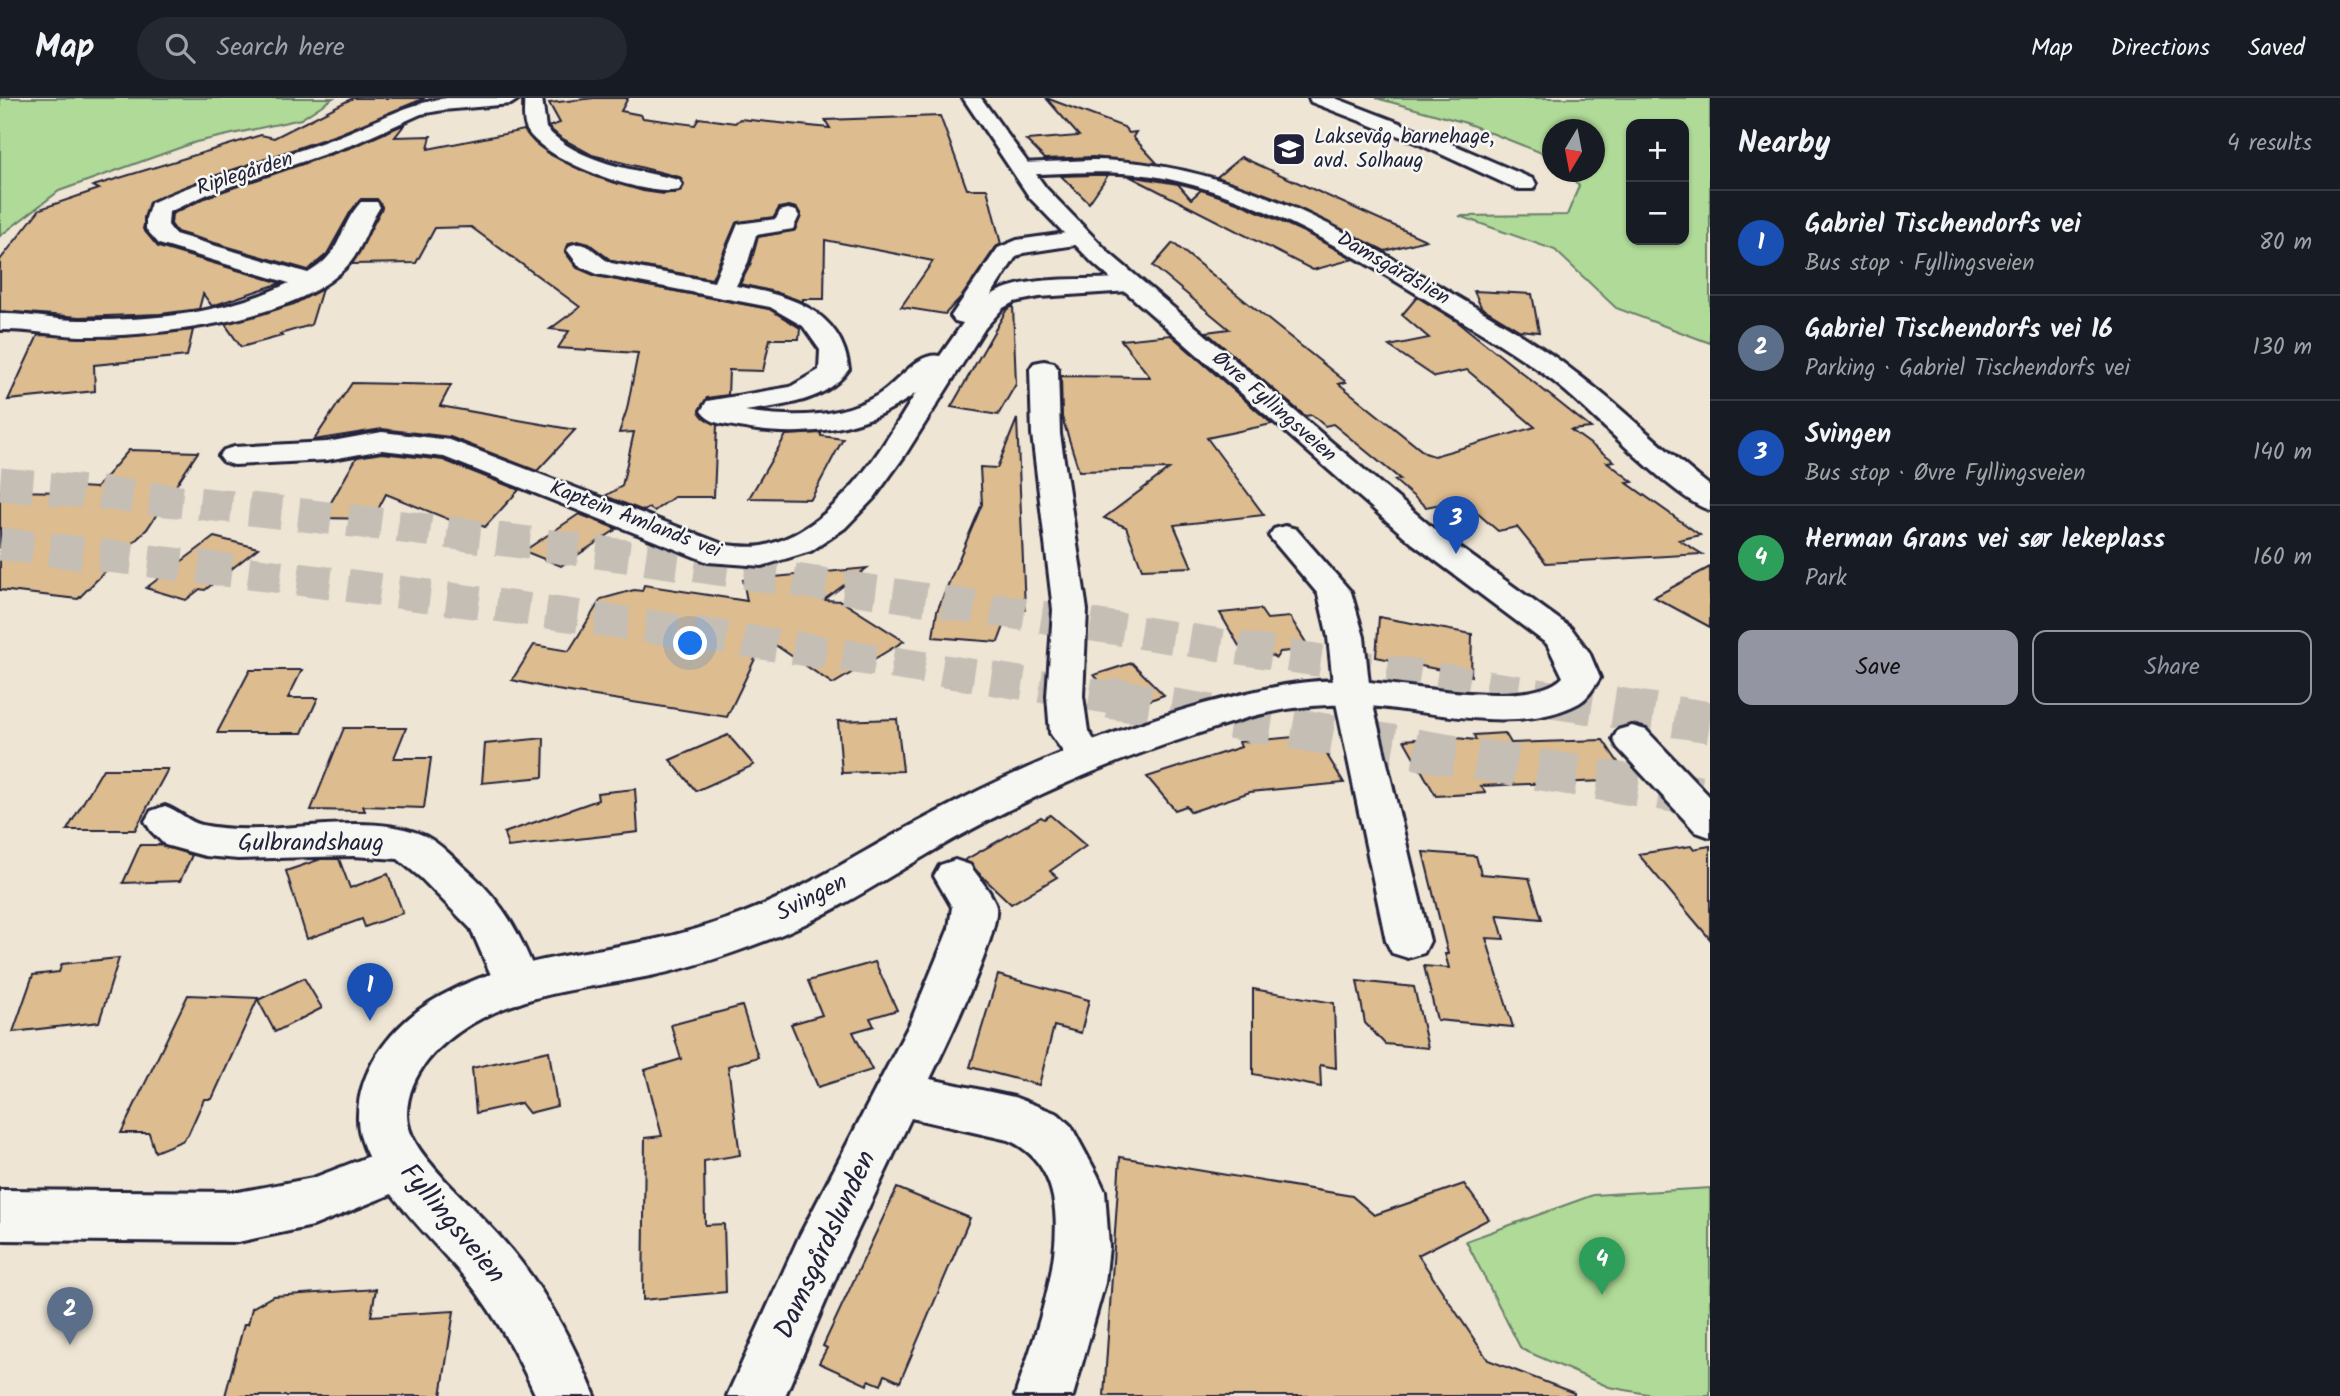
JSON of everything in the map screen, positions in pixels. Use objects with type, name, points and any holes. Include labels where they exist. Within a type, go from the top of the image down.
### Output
[{"type":"street","name":"Riplegården","points":[[311,282],[167,239],[157,231],[155,223],[159,208],[200,188],[346,140],[415,110],[443,104],[511,98]]},
{"type":"street","points":[[533,98],[533,117],[538,132],[554,147],[604,168],[671,184]]},
{"type":"street","name":"Øvre Fyllingsveien","points":[[972,98],[1038,193],[1080,238],[1130,284],[1423,536],[1559,636],[1571,652],[1582,678],[1569,694]]},
{"type":"street","points":[[1318,98],[1424,139],[1525,184]]},
{"type":"street","name":"Damsgårdslien","points":[[1021,169],[1109,168],[1164,172],[1236,191],[1295,214],[1390,266],[1527,351],[1566,378],[1710,501]]},
{"type":"street","points":[[0,322],[77,328],[155,325],[286,295],[337,264],[352,242],[361,215],[369,207]]},
{"type":"street","points":[[722,289],[736,262],[746,229],[785,224],[788,216]]},
{"type":"street","points":[[579,250],[586,255],[587,261],[605,269],[722,289],[777,301],[796,310],[812,321],[833,350],[836,362],[828,376],[798,394],[725,405],[717,407],[715,411],[727,416],[756,420],[838,421],[870,412],[888,402],[923,373],[953,334],[1006,253],[1017,247],[1080,238]]},
{"type":"street","name":"Kaptein Amlands vei","points":[[234,456],[327,451],[382,441],[450,449],[720,555],[756,558],[787,551],[804,543],[821,532],[858,498],[883,467],[929,392],[983,314],[996,301],[1015,293],[1046,289],[1107,288],[1130,284]]},
{"type":"street","points":[[1044,369],[1046,434],[1070,610],[1065,696],[1069,733],[1087,757]]},
{"type":"street","points":[[1285,536],[1334,593],[1346,638],[1352,693],[1408,941]]},
{"type":"street","name":"Svingen","points":[[517,985],[702,946],[787,913],[966,814],[1087,757],[1259,702],[1352,693],[1508,705],[1544,702],[1569,694]]},
{"type":"street","points":[[1632,739],[1710,822]]},
{"type":"street","name":"Gulbrandshaug","points":[[165,821],[169,829],[179,835],[215,842],[247,844],[371,839],[408,846],[424,854],[481,910],[507,955],[517,985]]},
{"type":"street","name":"Damsgårdslunden","points":[[756,1396],[818,1255],[932,1026],[971,928],[974,905],[955,876]]},
{"type":"street","name":"Fyllingsveien","points":[[517,985],[464,1005],[430,1026],[402,1054],[385,1090],[381,1125],[401,1167],[493,1268],[552,1363],[566,1396]]},
{"type":"street","points":[[898,1094],[1014,1119],[1040,1129],[1053,1142],[1079,1191],[1082,1247],[1078,1283],[1044,1396]]},
{"type":"street","points":[[0,1215],[238,1217],[313,1202],[401,1167]]},
{"type":"green space","points":[[0,98],[333,98],[301,119],[196,142],[59,191],[0,236]]},
{"type":"green space","points":[[1376,98],[1710,98],[1710,343],[1616,308],[1555,250],[1459,216],[1567,215],[1579,186],[1576,182],[1605,182],[1605,119],[1542,119],[1542,153],[1466,123]]},
{"type":"green space","points":[[1710,1188],[1710,1396],[1658,1396],[1609,1387],[1521,1349],[1466,1241],[1593,1195]]},
{"type":"building","points":[[353,98],[425,98],[339,134],[197,182],[149,202],[143,229],[158,247],[281,283],[212,306],[203,294],[199,309],[160,314],[80,317],[0,311],[0,260],[40,209],[99,189],[93,186],[261,135],[274,138]]},
{"type":"building","points":[[594,98],[628,98],[621,111],[641,115],[643,118],[695,125],[699,118],[735,123],[740,119],[830,128],[825,120],[940,116],[967,189],[987,189],[1001,244],[945,314],[901,307],[933,261],[825,240],[824,299],[803,299],[803,302],[740,284],[751,263],[758,237],[795,230],[801,215],[797,208],[789,206],[779,208],[774,217],[736,223],[712,279],[612,261],[589,244],[578,241],[569,243],[565,252],[577,268],[596,276],[769,309],[800,328],[799,339],[770,339],[763,371],[729,370],[728,395],[707,398],[699,410],[703,417],[717,425],[714,497],[674,497],[654,511],[649,508],[644,511],[605,496],[622,486],[634,432],[619,433],[627,409],[638,353],[558,348],[569,331],[550,329],[580,307],[471,227],[435,228],[416,263],[352,264],[382,208],[377,199],[361,199],[351,211],[327,254],[308,270],[177,232],[171,224],[172,214],[209,196],[355,146],[405,124],[395,137],[431,136],[428,149],[524,130],[551,155],[596,177],[643,191],[664,194],[681,191],[684,184],[680,177],[592,155],[561,138],[548,127],[560,123],[549,103]]},
{"type":"building","points":[[1046,98],[1124,127],[1129,133],[1136,132],[1133,137],[1158,164],[1093,157],[1045,159],[1026,140],[1079,136]]},
{"type":"building","points":[[1241,157],[1426,240],[1385,251],[1284,201],[1217,177]]},
{"type":"building","points":[[1093,175],[1108,175],[1089,203],[1061,176]]},
{"type":"building","points":[[1129,176],[1178,184],[1191,199],[1201,190],[1237,202],[1306,233],[1354,259],[1313,270]]},
{"type":"building","points":[[1173,243],[1346,382],[1339,384],[1425,453],[1434,456],[1535,427],[1467,370],[1435,377],[1389,346],[1429,338],[1402,315],[1417,297],[1458,322],[1591,428],[1571,430],[1614,461],[1607,462],[1633,482],[1627,483],[1700,535],[1679,540],[1702,554],[1546,563],[1517,527],[1498,531],[1462,500],[1426,507],[1394,480],[1400,479],[1333,424],[1325,426],[1312,415],[1305,416],[1206,332],[1229,329],[1153,266]]},
{"type":"building","points":[[322,289],[311,325],[280,334],[282,336],[241,347],[225,324],[294,304]]},
{"type":"building","points":[[1474,291],[1532,294],[1539,332],[1519,330],[1481,307]]},
{"type":"building","points":[[1013,306],[1016,384],[998,415],[951,407],[1007,309]]},
{"type":"building","points":[[193,330],[187,356],[94,365],[95,391],[8,400],[38,335],[110,338]]},
{"type":"building","points":[[1171,335],[1272,424],[1207,438],[1264,515],[1174,525],[1192,567],[1142,569],[1126,527],[1104,518],[1169,469],[1079,471],[1062,417],[1061,376],[1150,377],[1121,340]]},
{"type":"building","points":[[352,383],[451,385],[440,406],[575,430],[537,471],[450,437],[382,429],[314,440]]},
{"type":"building","points":[[1017,419],[1025,609],[1014,600],[998,642],[933,637],[937,611],[982,504],[980,467],[997,468]]},
{"type":"building","points":[[821,433],[821,436],[843,439],[811,499],[749,498],[786,435]]},
{"type":"building","points":[[129,450],[198,452],[147,529],[78,599],[0,590],[0,491],[75,492],[79,487],[96,488]]},
{"type":"building","points":[[382,453],[443,460],[519,490],[485,527],[477,524],[470,528],[386,494],[373,519],[322,518],[357,457]]},
{"type":"building","points":[[579,514],[617,529],[561,566],[524,551]]},
{"type":"building","points":[[214,537],[258,548],[205,590],[200,589],[186,600],[146,588]]},
{"type":"building","points":[[1710,567],[1710,627],[1654,597]]},
{"type":"building","points":[[867,568],[824,600],[841,601],[904,641],[833,684],[765,638],[727,717],[557,690],[512,680],[534,645],[569,651],[601,599],[634,590],[642,591],[644,585],[747,601],[743,580]]},
{"type":"building","points":[[1260,609],[1267,619],[1290,617],[1310,649],[1280,652],[1276,658],[1267,653],[1258,654],[1252,644],[1239,646],[1220,613]]},
{"type":"building","points":[[1379,617],[1472,634],[1471,676],[1376,657]]},
{"type":"building","points":[[1132,663],[1164,695],[1125,709],[1094,675]]},
{"type":"building","points":[[250,670],[302,670],[288,698],[318,698],[302,733],[217,733]]},
{"type":"building","points":[[897,719],[903,771],[842,773],[838,721]]},
{"type":"building","points":[[344,728],[406,728],[394,758],[431,758],[424,808],[363,806],[365,811],[311,810]]},
{"type":"building","points":[[1505,733],[1511,743],[1603,740],[1630,780],[1481,786],[1486,793],[1436,796],[1404,740],[1446,737],[1476,740],[1474,735]]},
{"type":"building","points":[[728,735],[754,765],[696,791],[670,760]]},
{"type":"building","points":[[1315,735],[1344,783],[1250,792],[1191,812],[1186,806],[1175,810],[1147,777],[1241,747],[1239,742]]},
{"type":"building","points":[[544,738],[543,777],[482,783],[485,744]]},
{"type":"building","points":[[103,769],[168,769],[135,830],[67,830]]},
{"type":"building","points":[[635,789],[638,832],[508,847],[504,833],[598,800],[597,793]]},
{"type":"building","points":[[1050,815],[1086,846],[1050,871],[1057,877],[1011,904],[965,860],[1041,817],[1044,819]]},
{"type":"building","points":[[140,845],[161,845],[192,855],[180,881],[123,883]]},
{"type":"building","points":[[1691,846],[1693,849],[1710,846],[1710,939],[1638,854]]},
{"type":"building","points":[[1423,852],[1476,856],[1481,874],[1529,878],[1542,919],[1497,915],[1504,939],[1486,938],[1513,1027],[1437,1020],[1424,966],[1449,968],[1445,954],[1448,954]]},
{"type":"building","points":[[321,859],[339,859],[350,888],[388,874],[403,913],[365,927],[362,919],[307,939],[286,871]]},
{"type":"building","points":[[119,958],[99,1022],[13,1032],[33,975],[59,972],[62,964]]},
{"type":"building","points":[[875,962],[897,1010],[870,1018],[874,1026],[853,1032],[872,1070],[818,1087],[791,1024],[822,1015],[808,981]]},
{"type":"building","points":[[998,975],[1089,1000],[1081,1033],[1054,1026],[1039,1085],[970,1067]]},
{"type":"building","points":[[304,978],[322,1008],[275,1032],[258,1000]]},
{"type":"building","points":[[1357,981],[1414,987],[1428,1048],[1385,1044],[1365,1023]]},
{"type":"building","points":[[1253,989],[1334,1003],[1336,1068],[1320,1065],[1321,1087],[1253,1074]]},
{"type":"building","points":[[188,995],[258,998],[212,1099],[204,1099],[188,1135],[182,1141],[155,1152],[149,1133],[121,1133]]},
{"type":"building","points":[[742,1006],[758,1057],[728,1066],[740,1155],[704,1161],[705,1225],[724,1224],[726,1292],[643,1300],[645,1138],[662,1136],[645,1070],[681,1059],[671,1025]]},
{"type":"building","points":[[549,1051],[557,1106],[529,1113],[521,1103],[476,1113],[472,1068]]},
{"type":"building","points":[[1120,1157],[1352,1196],[1374,1215],[1464,1184],[1489,1219],[1418,1255],[1488,1360],[1574,1393],[1574,1396],[1104,1396]]},
{"type":"building","points":[[897,1188],[970,1218],[900,1382],[885,1375],[881,1385],[869,1380],[867,1385],[819,1363],[827,1348],[823,1346]]},
{"type":"building","points":[[376,1289],[371,1316],[454,1311],[441,1396],[225,1396],[244,1324],[248,1324],[252,1308],[273,1296]]},
{"type":"tunnel","points":[[0,484],[196,503],[588,551],[784,578],[1564,699]]},
{"type":"tunnel","points":[[0,544],[561,614],[1119,699]]},
{"type":"tunnel","points":[[1109,698],[1710,798]]},
{"type":"tunnel","points":[[1552,698],[1710,722]]},
{"type":"place","name":"Laksevåg barnehage, avd. Solhaug","points":[[1289,149]]},
{"type":"place","name":"Svingen","points":[[1456,554]]},
{"type":"place","name":"Gabriel Tischendorfs vei","points":[[370,1021]]},
{"type":"place","name":"Herman Grans vei sør lekeplass","points":[[1602,1295]]},
{"type":"place","name":"Gabriel Tischendorfs vei 16","points":[[70,1345]]}]
